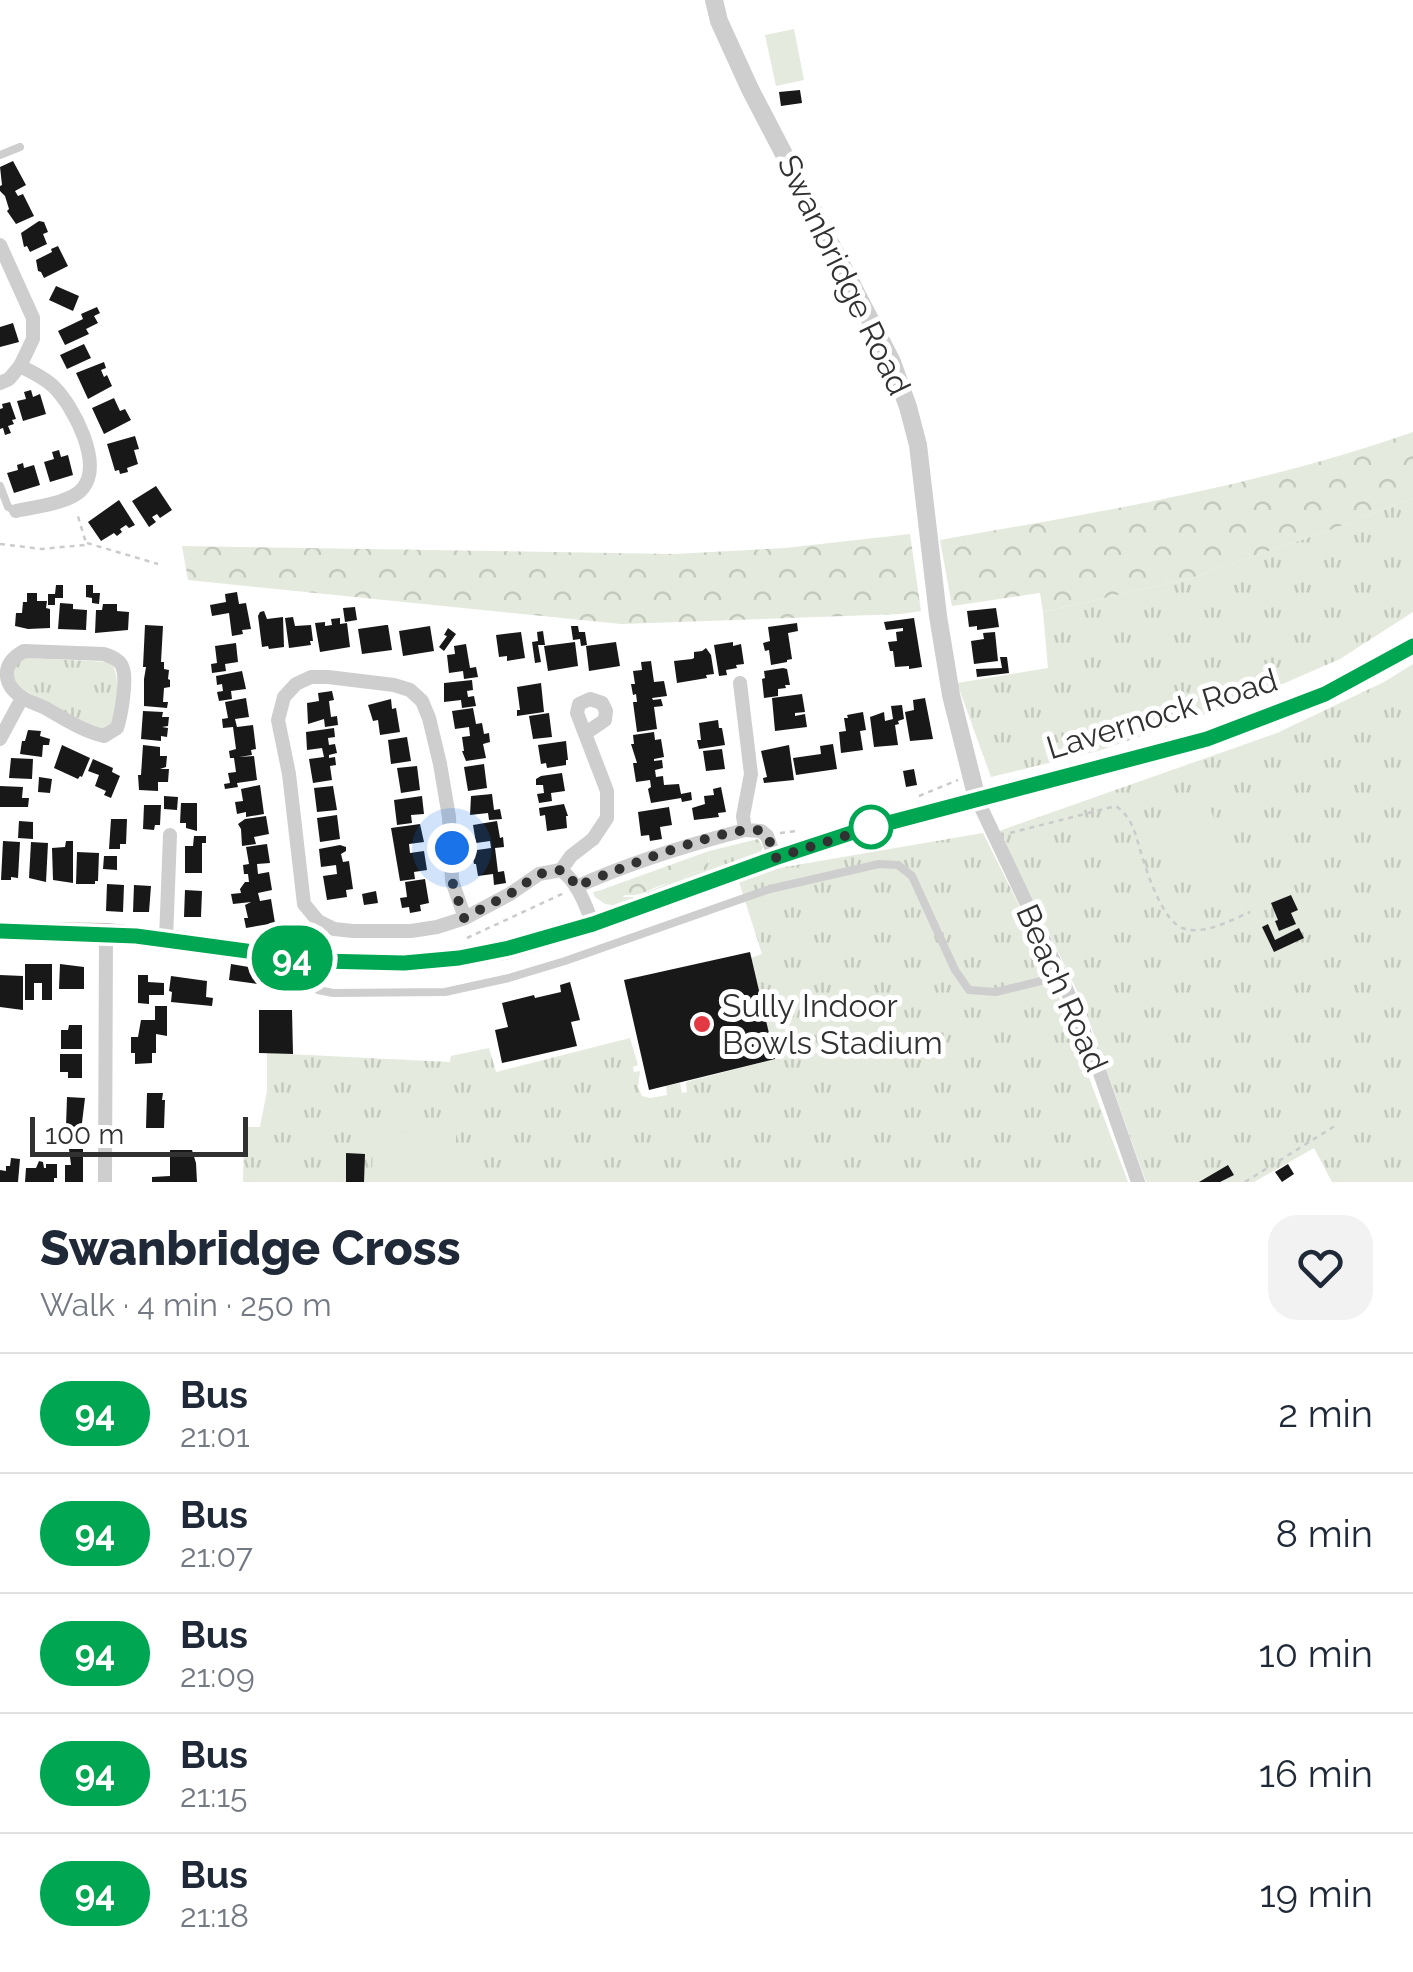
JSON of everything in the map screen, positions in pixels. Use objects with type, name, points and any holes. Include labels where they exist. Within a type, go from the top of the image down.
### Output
[{"type":"main road","name":"Lavernock Road","points":[[0,931],[106,933],[321,961],[404,963],[509,948],[593,924],[854,832],[1207,739],[1325,694],[1413,646]]},
{"type":"street","name":"Swanbridge Road","points":[[719,2],[719,21],[750,89],[892,362],[908,407],[918,445],[951,694],[977,799]]},
{"type":"street","points":[[0,245],[33,318],[33,340],[20,366],[0,383]]},
{"type":"street","points":[[16,511],[73,497],[90,476],[82,430],[55,388],[20,366]]},
{"type":"street","points":[[24,652],[104,654],[116,658],[124,668],[122,711],[117,728],[104,736],[86,732],[22,698],[8,685],[6,670],[12,658],[24,652]]},
{"type":"street","points":[[464,918],[452,881],[449,817],[440,764],[422,701],[410,690],[394,685],[328,676],[311,677],[296,684],[284,697],[278,720],[304,904],[318,922],[334,930],[412,931],[437,927],[464,918],[539,874],[561,870],[592,839],[606,818],[607,791],[586,733]]},
{"type":"street","points":[[740,683],[751,774],[745,830]]},
{"type":"street","points":[[0,739],[22,698]]},
{"type":"street","name":"Beach Road","points":[[977,799],[1061,976],[1138,1182]]},
{"type":"street","points":[[576,887],[625,865],[745,830],[767,836],[775,858]]},
{"type":"street","points":[[166,939],[170,836]]},
{"type":"street","points":[[561,870],[570,876],[593,924]]},
{"type":"street","points":[[105,1182],[106,933]]},
{"type":"lane","points":[[0,156],[20,147]]},
{"type":"lane","points":[[0,486],[8,507],[16,511]]},
{"type":"lane","points":[[321,961],[318,990],[334,994],[445,992],[566,960],[770,888],[878,864],[898,865],[912,876],[955,970],[969,990],[996,992],[1061,976]]},
{"type":"path","points":[[73,497],[86,543]]},
{"type":"path","points":[[0,544],[42,549],[86,543],[158,564]]},
{"type":"path","points":[[907,800],[970,775]]},
{"type":"path","points":[[994,838],[1116,806],[1131,821],[1148,874],[1166,911],[1179,927],[1215,927],[1250,912]]},
{"type":"path","points":[[767,836],[808,830]]},
{"type":"path","points":[[1245,1182],[1338,1124]]},
{"type":"green space","points":[[794,29],[804,80],[776,86],[765,35]]},
{"type":"green space","points":[[1413,432],[1413,498],[1330,530],[1191,578],[1043,612],[1040,593],[952,606],[940,540],[1238,483]]},
{"type":"green space","points":[[1413,498],[1413,612],[1340,659],[1241,702],[1098,751],[991,777],[957,683],[1048,668],[1043,612],[1191,578]]},
{"type":"green space","points":[[910,534],[921,611],[621,624],[188,580],[182,546],[674,554],[785,548]]},
{"type":"green space","points":[[26,658],[111,662],[118,690],[112,725],[104,731],[91,728],[17,686],[13,670]]},
{"type":"green space","points":[[1413,664],[1413,1182],[1332,1182],[1314,1148],[1254,1182],[1146,1182],[1082,1001],[999,831],[1277,733]]},
{"type":"green space","points":[[1201,789],[1236,868],[1196,886],[1160,807]]},
{"type":"green space","points":[[983,833],[1057,992],[1128,1182],[243,1182],[244,1127],[260,1127],[267,1091],[267,1053],[450,1062],[451,1056],[489,1048],[496,1072],[630,1038],[638,1065],[633,1067],[634,1072],[640,1071],[638,1087],[642,1096],[650,1098],[667,1095],[666,1086],[680,1083],[682,1093],[687,1092],[686,1082],[775,1059],[751,958],[762,954],[739,882],[779,868]]},
{"type":"green space","points":[[758,839],[763,847],[760,854],[619,906],[605,904],[593,892],[601,890],[604,897],[636,897],[708,869],[709,851]]},
{"type":"green space","points":[[709,851],[708,869],[690,874],[678,883],[625,895],[615,903],[604,897],[601,890]]},
{"type":"green space","points":[[888,1001],[888,1077],[823,1077],[822,1002]]},
{"type":"green space","points":[[373,1132],[456,1133],[456,1182],[372,1182]]},
{"type":"building","points":[[800,90],[802,103],[781,106],[779,92]]},
{"type":"building","points":[[13,161],[26,185],[15,191],[18,196],[23,194],[34,216],[16,224],[0,191],[0,167]]},
{"type":"building","points":[[39,221],[44,222],[48,232],[43,234],[47,244],[30,252],[24,247],[21,233]]},
{"type":"building","points":[[58,246],[68,266],[44,278],[36,260]]},
{"type":"building","points":[[56,286],[79,296],[73,311],[49,300]]},
{"type":"building","points":[[97,307],[100,313],[94,316],[98,323],[86,329],[89,334],[65,345],[58,331]]},
{"type":"building","points":[[13,323],[19,342],[0,347],[0,327]]},
{"type":"building","points":[[84,344],[91,358],[67,369],[60,355]]},
{"type":"building","points":[[104,362],[106,368],[101,370],[112,386],[88,399],[76,373]]},
{"type":"building","points":[[31,390],[33,397],[40,394],[46,414],[23,421],[17,401],[26,399],[24,392]]},
{"type":"building","points":[[114,398],[120,411],[125,409],[131,420],[104,434],[92,408]]},
{"type":"building","points":[[10,402],[16,419],[8,426],[11,433],[5,435],[0,429],[0,409]]},
{"type":"building","points":[[135,436],[138,464],[120,474],[115,471],[107,444]]},
{"type":"building","points":[[59,450],[61,457],[68,455],[73,475],[50,482],[44,462],[54,459],[52,452]]},
{"type":"building","points":[[23,463],[24,468],[34,465],[40,485],[14,493],[7,473],[18,470],[17,465]]},
{"type":"building","points":[[156,486],[172,510],[160,518],[157,514],[152,517],[156,522],[149,527],[132,501]]},
{"type":"building","points":[[119,500],[135,525],[126,525],[117,536],[114,533],[101,541],[88,522]]},
{"type":"building","points":[[56,585],[63,585],[63,598],[55,598],[55,605],[48,605],[48,594],[55,594]]},
{"type":"building","points":[[86,585],[93,585],[93,593],[100,593],[99,604],[86,597]]},
{"type":"building","points":[[237,592],[239,604],[246,603],[251,629],[232,636],[229,613],[212,616],[210,605],[226,602],[225,594]]},
{"type":"building","points":[[27,593],[37,593],[37,601],[47,601],[50,628],[15,626],[16,613],[22,613]]},
{"type":"building","points":[[60,603],[87,610],[86,630],[58,629]]},
{"type":"building","points":[[103,604],[117,604],[117,611],[129,612],[128,630],[95,633],[96,610],[102,610]]},
{"type":"building","points":[[355,607],[357,620],[345,622],[343,608]]},
{"type":"building","points":[[996,608],[999,627],[969,627],[967,611]]},
{"type":"building","points":[[264,611],[267,619],[283,617],[284,647],[262,647],[258,616]]},
{"type":"building","points":[[293,617],[295,626],[311,625],[311,645],[289,648],[285,618]]},
{"type":"building","points":[[340,618],[340,624],[347,623],[350,647],[320,652],[315,623],[332,625],[331,619]]},
{"type":"building","points":[[914,618],[922,667],[895,667],[888,642],[897,641],[896,632],[903,628],[886,630],[884,622]]},
{"type":"building","points":[[797,623],[798,631],[788,633],[792,659],[771,665],[769,650],[765,651],[763,643],[770,641],[768,627]]},
{"type":"building","points":[[145,625],[163,626],[161,662],[169,670],[170,680],[170,687],[164,688],[163,702],[168,702],[167,708],[144,706]]},
{"type":"building","points":[[388,625],[392,650],[362,654],[358,629]]},
{"type":"building","points":[[430,626],[434,651],[403,656],[399,631]]},
{"type":"building","points":[[571,626],[585,632],[587,645],[581,646],[580,639],[573,640]]},
{"type":"building","points":[[448,628],[456,634],[444,651],[439,647]]},
{"type":"building","points":[[543,631],[545,645],[538,645],[541,662],[535,663],[532,642],[538,641],[537,632]]},
{"type":"building","points":[[521,632],[525,658],[507,661],[507,656],[499,657],[496,635]]},
{"type":"building","points":[[995,632],[998,661],[974,664],[971,641],[984,639],[983,633]]},
{"type":"building","points":[[575,642],[578,666],[548,671],[544,646]]},
{"type":"building","points":[[616,642],[620,666],[589,671],[586,646]]},
{"type":"building","points":[[733,642],[733,646],[741,644],[744,664],[719,676],[714,645]]},
{"type":"building","points":[[236,643],[238,662],[225,664],[226,671],[212,673],[211,664],[217,663],[215,646]]},
{"type":"building","points":[[466,644],[470,668],[476,667],[478,677],[464,679],[463,671],[449,673],[447,655],[455,654],[454,646]]},
{"type":"building","points":[[706,648],[714,674],[677,683],[674,661],[692,659],[694,652]]},
{"type":"building","points":[[1000,657],[1007,657],[1009,673],[977,677],[976,669],[1002,668]]},
{"type":"building","points":[[651,661],[654,682],[664,681],[667,696],[652,698],[661,699],[663,706],[654,707],[657,729],[637,732],[633,671],[642,670],[641,662]]},
{"type":"building","points":[[787,669],[790,685],[778,689],[778,696],[764,698],[764,671]]},
{"type":"building","points":[[242,671],[246,689],[231,691],[232,699],[219,701],[217,692],[223,691],[216,676]]},
{"type":"building","points":[[472,680],[473,690],[467,691],[468,697],[474,696],[476,706],[462,708],[461,700],[444,702],[444,683]]},
{"type":"building","points":[[541,683],[544,712],[517,716],[517,687]]},
{"type":"building","points":[[332,691],[331,717],[337,716],[338,725],[325,727],[324,719],[308,724],[307,703],[319,701],[318,693]]},
{"type":"building","points":[[802,694],[805,712],[795,716],[805,714],[807,727],[775,731],[772,698]]},
{"type":"building","points":[[246,698],[249,717],[235,719],[237,727],[253,725],[256,749],[251,750],[252,755],[239,757],[254,756],[257,780],[225,789],[224,784],[230,783],[228,773],[236,772],[229,751],[236,749],[233,727],[223,728],[222,719],[228,718],[225,702]]},
{"type":"building","points":[[925,698],[933,739],[910,741],[905,712],[914,710],[913,700]]},
{"type":"building","points":[[391,699],[400,732],[380,735],[378,720],[373,721],[368,705]]},
{"type":"building","points":[[902,705],[904,719],[895,725],[898,745],[874,747],[870,717],[884,712],[885,721],[893,719],[891,706]]},
{"type":"building","points":[[473,708],[476,724],[482,723],[490,742],[483,744],[486,758],[466,761],[462,737],[470,736],[469,727],[455,729],[452,711]]},
{"type":"building","points":[[143,711],[163,712],[162,717],[169,717],[168,726],[162,727],[168,728],[167,737],[161,736],[161,741],[141,739]]},
{"type":"building","points":[[863,712],[863,750],[841,753],[839,732],[846,731],[844,718]]},
{"type":"building","points":[[549,713],[552,737],[533,739],[529,716]]},
{"type":"building","points":[[718,720],[725,745],[699,749],[699,723]]},
{"type":"building","points":[[334,728],[335,737],[328,738],[337,753],[329,755],[335,757],[336,765],[330,766],[332,780],[313,783],[309,759],[324,757],[322,748],[307,750],[306,732]]},
{"type":"building","points":[[28,730],[41,731],[40,736],[50,739],[49,745],[43,745],[42,757],[20,754]]},
{"type":"building","points":[[654,732],[655,740],[661,739],[664,757],[654,759],[662,760],[663,768],[655,770],[656,777],[663,776],[664,785],[679,784],[681,794],[691,792],[692,800],[651,803],[650,780],[636,782],[633,735]]},
{"type":"building","points":[[407,737],[411,761],[391,764],[388,740]]},
{"type":"building","points":[[566,741],[566,765],[547,768],[546,763],[541,764],[538,745]]},
{"type":"building","points":[[833,744],[837,769],[796,775],[793,758],[821,754],[820,746]]},
{"type":"building","points":[[62,745],[90,758],[82,777],[78,779],[54,768]]},
{"type":"building","points":[[143,745],[160,747],[160,756],[167,756],[166,767],[160,769],[169,769],[168,782],[158,782],[158,791],[139,790]]},
{"type":"building","points":[[789,745],[794,780],[764,783],[763,778],[767,777],[761,751]]},
{"type":"building","points":[[722,749],[725,769],[706,771],[703,751]]},
{"type":"building","points":[[11,758],[33,759],[32,779],[9,778]]},
{"type":"building","points":[[93,759],[113,768],[112,772],[120,776],[111,798],[95,786],[99,775],[88,771]]},
{"type":"building","points":[[484,764],[487,788],[468,791],[464,767]]},
{"type":"building","points":[[417,766],[420,790],[401,793],[397,768]]},
{"type":"building","points":[[914,769],[917,785],[906,787],[903,771]]},
{"type":"building","points":[[562,773],[565,791],[551,793],[552,801],[539,803],[537,794],[544,793],[543,785],[536,785],[536,779]]},
{"type":"building","points":[[39,777],[52,779],[50,793],[38,792]]},
{"type":"building","points":[[260,785],[264,814],[237,814],[235,802],[243,801],[241,789]]},
{"type":"building","points":[[0,786],[23,787],[22,798],[29,798],[28,807],[0,807]]},
{"type":"building","points":[[333,786],[337,810],[317,812],[314,788]]},
{"type":"building","points":[[721,787],[726,812],[718,813],[719,817],[694,820],[692,808],[705,804],[704,796],[714,795],[713,789]]},
{"type":"building","points":[[492,794],[494,810],[500,809],[502,819],[489,820],[488,813],[470,815],[471,796]]},
{"type":"building","points":[[164,796],[178,797],[177,810],[164,809]]},
{"type":"building","points":[[422,796],[424,814],[411,815],[412,823],[397,825],[394,800]]},
{"type":"building","points":[[181,803],[197,803],[197,831],[180,823]]},
{"type":"building","points":[[564,804],[567,828],[547,831],[545,815],[540,816],[539,808]]},
{"type":"building","points":[[144,805],[161,805],[160,825],[155,825],[154,830],[143,829]]},
{"type":"building","points":[[669,807],[672,825],[660,827],[662,839],[650,841],[649,835],[641,836],[638,812]]},
{"type":"building","points":[[337,815],[340,839],[320,842],[317,818]]},
{"type":"building","points":[[266,816],[269,834],[254,837],[256,844],[242,846],[238,824]]},
{"type":"building","points":[[111,819],[127,819],[126,844],[120,844],[120,849],[109,849]]},
{"type":"building","points":[[19,821],[33,822],[33,839],[18,838]]},
{"type":"building","points":[[497,821],[504,847],[495,848],[498,872],[504,871],[506,883],[494,885],[493,874],[478,876],[472,853],[491,848],[490,841],[476,843],[473,825]]},
{"type":"building","points":[[420,824],[424,842],[409,844],[410,853],[424,851],[427,870],[414,872],[415,879],[400,881],[391,828]]},
{"type":"building","points":[[194,836],[206,836],[206,843],[202,843],[202,873],[185,873],[185,846],[193,846]]},
{"type":"building","points":[[3,841],[20,842],[18,878],[1,880]]},
{"type":"building","points":[[66,841],[73,841],[73,883],[53,880],[52,848],[65,847]]},
{"type":"building","points":[[31,842],[48,843],[46,882],[29,878]]},
{"type":"building","points":[[267,844],[270,863],[257,864],[258,874],[269,872],[272,890],[258,893],[260,901],[271,899],[275,923],[246,928],[245,905],[251,902],[233,904],[231,894],[241,893],[245,882],[249,882],[243,865],[249,864],[246,847]]},
{"type":"building","points":[[346,847],[341,854],[343,862],[349,861],[353,889],[346,890],[347,897],[327,900],[323,876],[337,874],[336,865],[321,867],[319,849]]},
{"type":"building","points":[[77,852],[99,853],[95,884],[76,884]]},
{"type":"building","points":[[104,856],[117,856],[117,870],[103,869]]},
{"type":"building","points":[[425,879],[429,903],[420,905],[421,911],[410,913],[409,907],[402,908],[400,898],[407,897],[405,882]]},
{"type":"building","points":[[107,884],[124,885],[123,912],[106,911]]},
{"type":"building","points":[[134,885],[151,886],[149,912],[133,912]]},
{"type":"building","points":[[185,890],[202,891],[201,917],[184,917]]},
{"type":"building","points":[[376,891],[378,903],[364,905],[362,894]]},
{"type":"building","points":[[1291,895],[1298,910],[1291,913],[1296,924],[1279,931],[1271,903]]},
{"type":"building","points":[[1268,924],[1275,940],[1299,928],[1304,938],[1274,952],[1262,927]]},
{"type":"building","points":[[750,952],[775,1059],[649,1090],[624,980]]},
{"type":"building","points":[[25,964],[52,964],[52,1000],[42,1000],[42,983],[34,983],[34,1000],[25,1000]]},
{"type":"building","points":[[60,964],[84,967],[84,989],[59,989]]},
{"type":"building","points":[[231,964],[267,970],[265,985],[229,980]]},
{"type":"building","points":[[0,975],[23,976],[23,1010],[0,1007]]},
{"type":"building","points":[[138,975],[148,975],[148,982],[164,983],[164,995],[149,995],[149,1004],[138,1003]]},
{"type":"building","points":[[171,976],[207,981],[206,997],[213,998],[212,1006],[171,1002]]},
{"type":"building","points":[[570,982],[580,1020],[571,1022],[577,1046],[502,1063],[495,1030],[508,1027],[502,1003],[561,992],[560,985]]},
{"type":"building","points":[[155,1006],[167,1006],[167,1036],[156,1034],[152,1063],[135,1064],[131,1037],[138,1037],[141,1020],[155,1020]]},
{"type":"building","points":[[259,1010],[292,1010],[293,1054],[259,1053]]},
{"type":"building","points":[[69,1025],[82,1025],[82,1049],[61,1049],[61,1030],[68,1030]]},
{"type":"building","points":[[60,1054],[82,1054],[82,1078],[68,1078],[68,1072],[60,1072]]},
{"type":"building","points":[[147,1093],[163,1093],[164,1128],[146,1128]]},
{"type":"building","points":[[67,1097],[85,1098],[81,1131],[66,1126]]},
{"type":"building","points":[[69,1149],[83,1149],[83,1182],[65,1182],[65,1165],[71,1165]]},
{"type":"building","points":[[170,1150],[192,1150],[197,1182],[152,1182],[152,1177],[170,1176]]},
{"type":"building","points":[[346,1153],[365,1154],[364,1182],[346,1182]]},
{"type":"building","points":[[11,1158],[20,1159],[18,1182],[0,1182],[0,1170],[6,1171]]},
{"type":"building","points":[[39,1161],[44,1168],[46,1164],[57,1164],[54,1182],[25,1182],[26,1168],[36,1168]]},
{"type":"building","points":[[1288,1164],[1294,1174],[1282,1182],[1275,1172]]},
{"type":"building","points":[[1228,1165],[1234,1175],[1220,1182],[1199,1182]]},
{"type":"bus line","name":"94","points":[[0,931],[106,933],[321,961],[404,963],[509,948],[593,924],[854,832],[1207,739],[1325,694],[1413,646]]},
{"type":"place","name":"Sully Indoor Bowls Stadium","points":[[702,1024]]},
{"type":"route","points":[[452,848],[452,881],[464,918],[539,874],[561,870],[576,887],[625,865],[745,830],[767,836],[775,858],[880,825],[871,827]]}]
